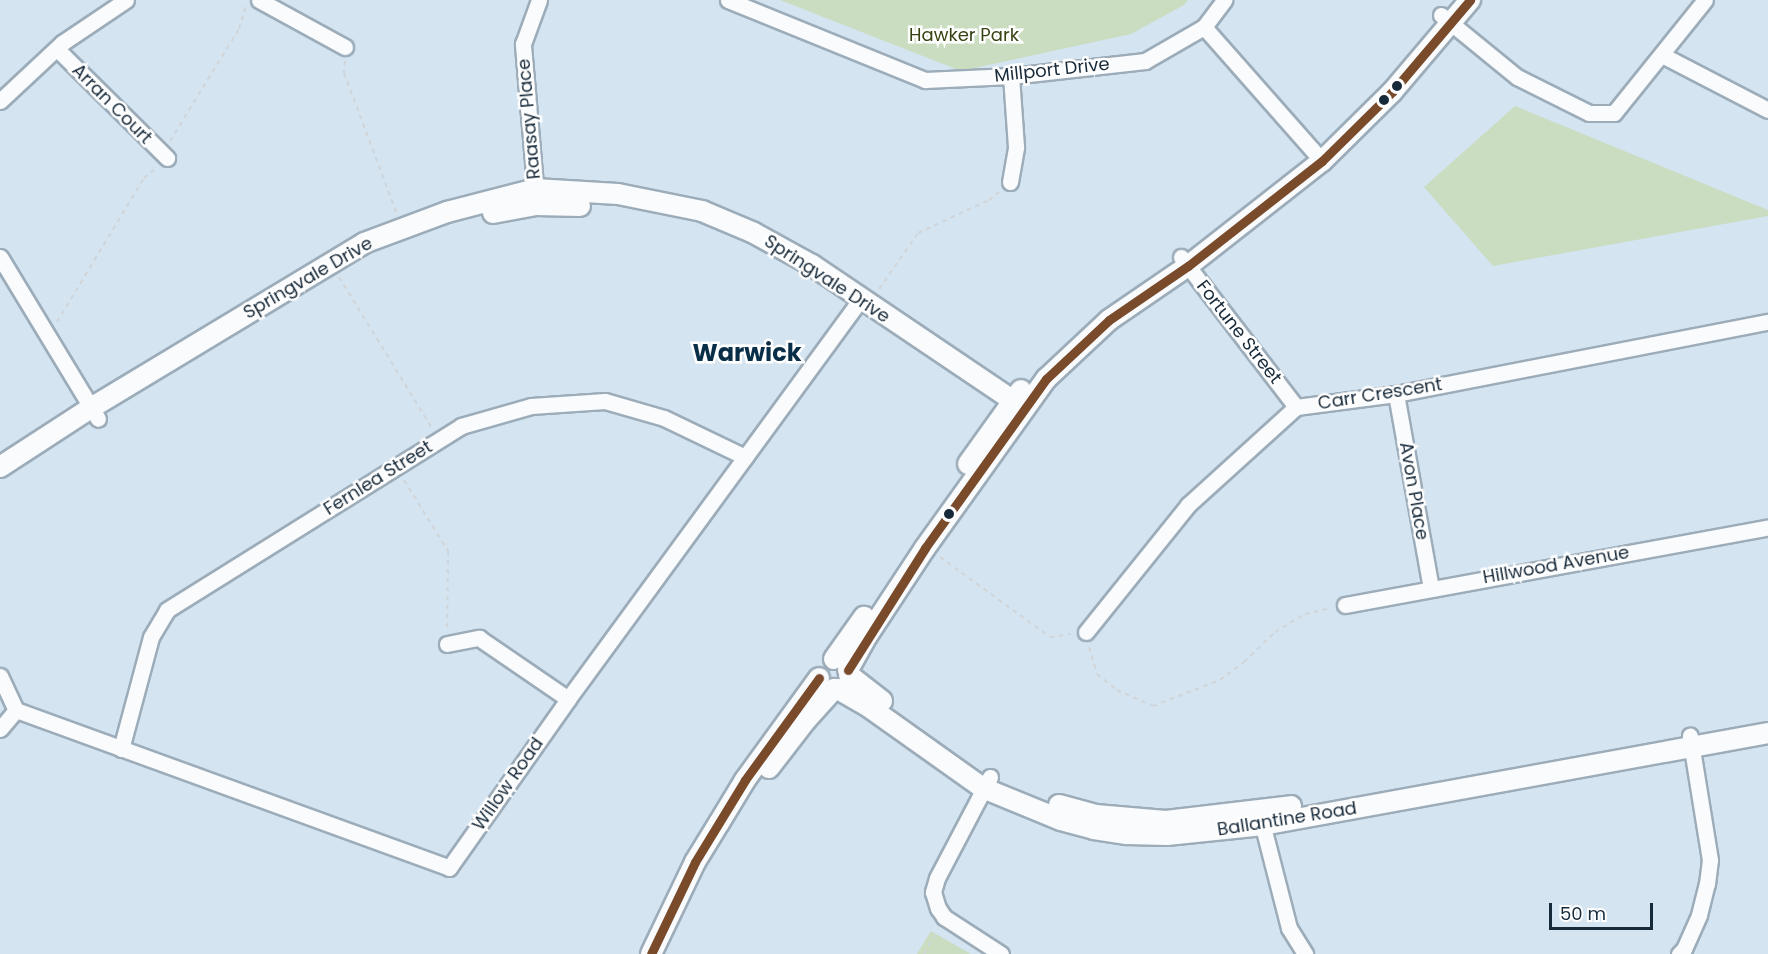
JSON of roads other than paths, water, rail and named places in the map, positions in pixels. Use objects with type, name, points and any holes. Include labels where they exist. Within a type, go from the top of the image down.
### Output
[{"type":"street","points":[[0,100],[57,49],[126,0]]},
{"type":"street","points":[[259,0],[345,46]]},
{"type":"street","name":"Raasay Place","points":[[536,197],[523,44],[539,0]]},
{"type":"street","points":[[1224,0],[1204,27],[1318,156]]},
{"type":"street","points":[[663,954],[705,867],[728,829],[837,676],[1015,409],[1073,337],[1184,261],[1318,156],[1448,12],[1470,0]]},
{"type":"street","points":[[1448,12],[1517,77],[1589,113],[1614,113],[1706,0]]},
{"type":"street","name":"Millport Drive","points":[[735,1],[925,80],[1011,75],[1145,61],[1204,27]]},
{"type":"street","name":"Arran Court","points":[[57,49],[167,158]]},
{"type":"street","points":[[1662,55],[1768,110]]},
{"type":"street","points":[[1010,182],[1016,147],[1011,75]]},
{"type":"street","name":"Springvale Drive","points":[[0,482],[95,414],[330,262],[364,243],[447,212],[536,197],[618,194],[702,211],[789,250],[861,304],[1015,409]]},
{"type":"street","name":"Springvale Drive","points":[[0,467],[336,273],[393,244],[536,197]]},
{"type":"street","points":[[0,257],[95,414]]},
{"type":"street","name":"Fortune Street","points":[[1184,261],[1296,407]]},
{"type":"street","name":"Willow Road","points":[[16,710],[449,868],[568,699],[745,457],[861,304]]},
{"type":"street","name":"Carr Crescent","points":[[1086,632],[1188,505],[1296,407],[1396,394],[1768,322]]},
{"type":"street","name":"Avon Place","points":[[1396,394],[1431,588]]},
{"type":"street","name":"Fernlea Street","points":[[121,748],[151,637],[167,610],[461,426],[531,406],[605,401],[664,418],[745,457]]},
{"type":"street","points":[[651,954],[695,862],[745,780],[837,676],[867,636],[1015,409]]},
{"type":"street","name":"Hillwood Avenue","points":[[1345,605],[1768,527]]},
{"type":"street","points":[[447,644],[479,638],[568,699]]},
{"type":"street","points":[[0,676],[16,710],[0,729]]},
{"type":"street","name":"Ballantine Road","points":[[837,676],[987,783],[1063,807],[1128,820],[1261,818],[1691,742],[1768,733]]},
{"type":"street","name":"Ballantine Road","points":[[1691,742],[1768,721]]},
{"type":"street","points":[[1679,954],[1684,949],[1699,915],[1710,860],[1691,742]]},
{"type":"street","points":[[987,783],[937,878],[934,899],[944,918],[1001,954]]},
{"type":"street","points":[[1261,818],[1289,928],[1305,954]]},
{"type":"district","name":"Warwick","points":[[747,353]]},
{"type":"park label","name":"Hawker Park","points":[[964,35]]}]
